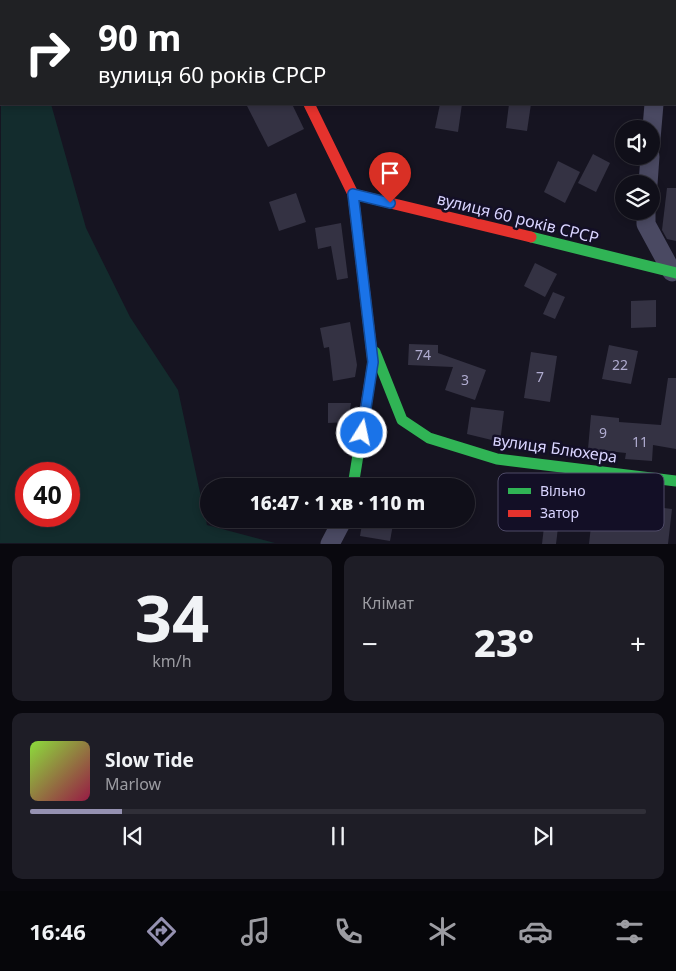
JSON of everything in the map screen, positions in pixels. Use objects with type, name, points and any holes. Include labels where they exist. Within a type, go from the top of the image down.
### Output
[{"type":"street","points":[[309,105],[353,194],[371,341],[373,362],[354,478]]},
{"type":"street","points":[[653,120],[654,105]]},
{"type":"street","name":"вулиця 60 років СРСР","points":[[353,194],[674,273]]},
{"type":"street","points":[[646,220],[646,224],[674,273]]},
{"type":"street","name":"вулиця Блюхера","points":[[371,341],[402,420],[429,438],[497,458],[614,473]]},
{"type":"street","points":[[330,544],[338,528]]},
{"type":"green space","points":[[1,105],[51,105],[86,228],[130,317],[178,390],[200,492],[200,528],[218,528],[275,543],[0,543]]},
{"type":"building","points":[[247,105],[292,105],[304,129],[268,147]]},
{"type":"building","points":[[440,105],[462,105],[458,132],[435,128]]},
{"type":"building","points":[[509,105],[531,105],[527,131],[506,128]]},
{"type":"building","points":[[593,154],[610,163],[596,192],[578,183]]},
{"type":"building","points":[[558,161],[580,172],[565,203],[544,192]]},
{"type":"building","points":[[667,188],[676,188],[676,241],[667,239],[662,230]]},
{"type":"building","points":[[296,193],[306,222],[279,231],[269,202]]},
{"type":"building","points":[[341,223],[348,278],[337,280],[331,246],[318,249],[315,228]]},
{"type":"building","points":[[535,263],[557,274],[545,297],[524,286]]},
{"type":"building","points":[[553,292],[565,297],[555,319],[543,314]]},
{"type":"building","points":[[656,300],[656,327],[631,328],[631,301]]},
{"type":"building","points":[[350,322],[357,365],[355,377],[333,381],[329,347],[324,348],[320,328]]},
{"type":"building","points":[[409,344],[438,345],[438,353],[486,370],[475,400],[445,390],[453,367],[408,365]]},
{"type":"building","points":[[609,345],[638,351],[631,384],[602,379]]},
{"type":"building","points":[[531,352],[557,356],[550,402],[524,398]]},
{"type":"building","points":[[668,378],[676,378],[676,449],[653,445],[652,461],[625,459],[626,453],[588,449],[591,415],[619,418],[619,422],[661,425]]},
{"type":"building","points":[[328,403],[351,403],[348,422],[328,423]]},
{"type":"building","points":[[471,407],[504,411],[500,442],[467,434]]},
{"type":"building","points":[[664,508],[672,509],[668,544],[589,544],[590,531],[664,531]]},
{"type":"building","points":[[361,528],[392,528],[390,541],[360,536]]},
{"type":"building","points":[[544,531],[558,531],[556,544],[542,544]]},
{"type":"traffic: fast","points":[[531,237],[676,273]]},
{"type":"traffic: fast","points":[[375,352],[402,420],[429,438],[497,459],[611,473]]},
{"type":"traffic: fast","points":[[354,478],[365,412]]},
{"type":"traffic: fast","points":[[664,480],[676,481]]},
{"type":"traffic: jam","points":[[309,105],[353,194],[373,362],[365,412]]},
{"type":"traffic: jam","points":[[353,194],[531,237]]},
{"type":"route","points":[[362,433],[373,362],[353,194],[390,203]]}]
